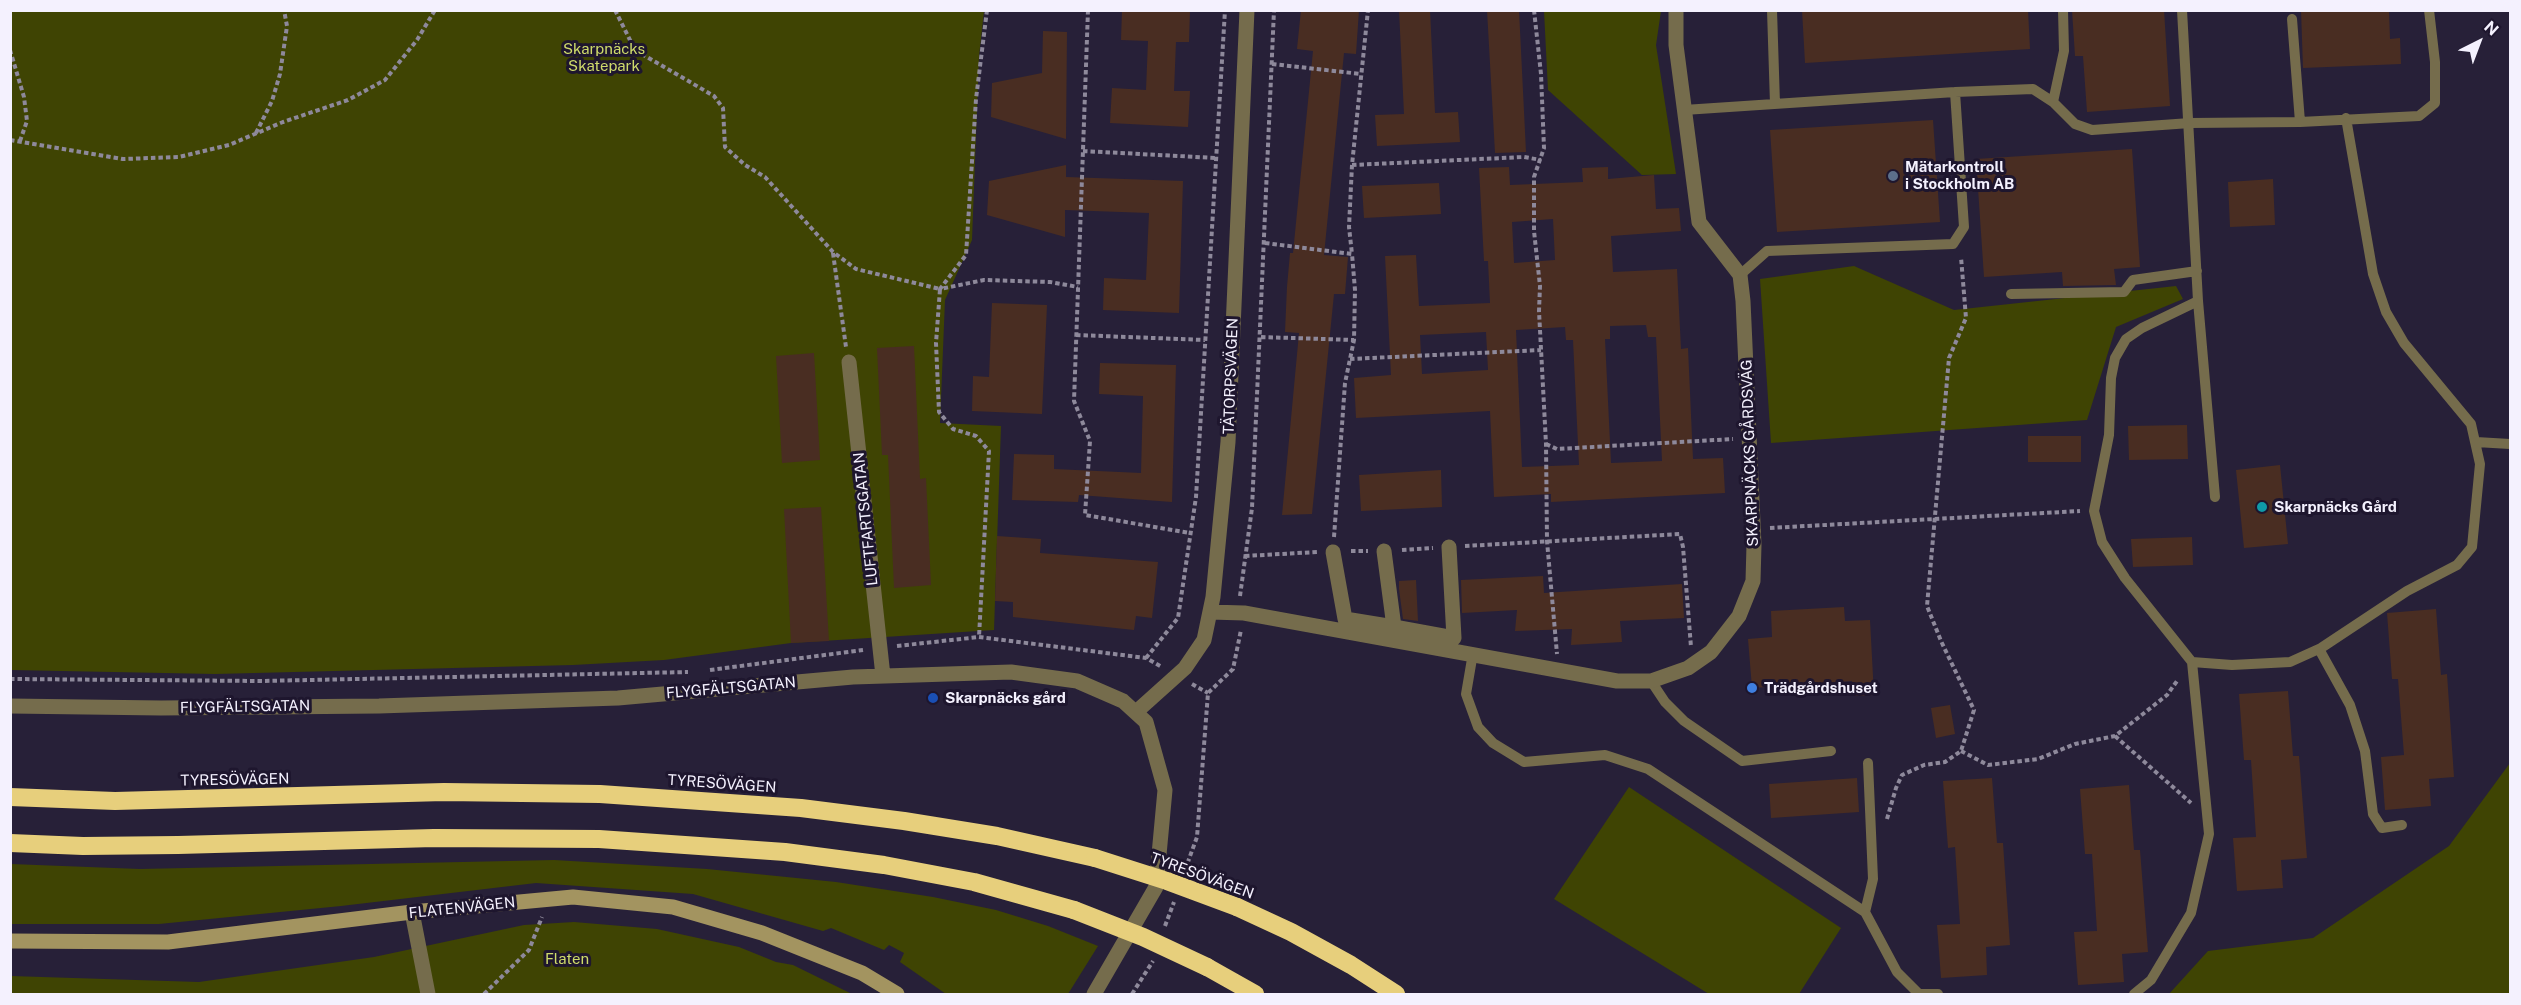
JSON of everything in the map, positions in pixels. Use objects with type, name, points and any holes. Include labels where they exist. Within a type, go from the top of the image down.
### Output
[{"type":"highway","name":"TYRESÖVÄGEN","points":[[10,797],[115,801],[444,792],[600,794],[801,808],[893,820],[997,836],[1095,858],[1167,881],[1237,907],[1291,932],[1351,965],[1396,994]]},
{"type":"highway","points":[[10,843],[178,846],[434,838],[599,839],[785,852],[884,865],[974,882],[1074,910],[1143,937],[1207,967],[1255,994]]},
{"type":"street","name":"TÄTORPSVÄGEN","points":[[1136,712],[1185,668],[1204,640],[1210,612],[1228,442],[1247,10]]},
{"type":"street","points":[[1676,10],[1676,45],[1699,222],[1740,275]]},
{"type":"street","name":"SKARPNÄCKS GÅRDSVÄG","points":[[1210,612],[1244,613],[1397,643],[1473,654],[1617,681],[1651,681],[1688,668],[1711,652],[1739,616],[1753,581],[1754,530],[1740,275]]},
{"type":"street","name":"LUFTFARTSGATAN","points":[[849,362],[883,676]]},
{"type":"street","points":[[1334,552],[1345,619],[1454,638],[1449,547]]},
{"type":"street","points":[[1384,551],[1394,627]]},
{"type":"street","name":"FLYGFÄLTSGATAN","points":[[10,706],[161,708],[356,706],[594,699],[883,676],[1011,672],[1077,681],[1123,701],[1146,722],[1165,790],[1156,887],[1094,994]]},
{"type":"street","name":"FLATENVÄGEN","points":[[10,941],[168,942],[412,912],[573,897],[673,907],[762,933],[862,973],[897,994]]},
{"type":"street","points":[[412,912],[428,994]]},
{"type":"lane","points":[[1772,10],[1775,104]]},
{"type":"lane","points":[[2053,102],[2064,51],[2062,10]]},
{"type":"lane","points":[[2182,10],[2198,301],[2215,497]]},
{"type":"lane","points":[[1684,110],[2033,89],[2053,102],[2075,124],[2092,130],[2190,123],[2300,122],[2419,116],[2435,103],[2436,62],[2429,10]]},
{"type":"lane","points":[[2292,19],[2300,122]]},
{"type":"lane","points":[[1740,275],[1767,251],[1953,244],[1964,227],[1955,92]]},
{"type":"lane","points":[[2192,662],[2232,665],[2290,662],[2319,649],[2407,591],[2457,565],[2472,547],[2480,464],[2471,424],[2404,343],[2386,312],[2373,274],[2346,118]]},
{"type":"lane","points":[[2011,294],[2124,291],[2133,280],[2197,271]]},
{"type":"lane","points":[[2134,994],[2151,980],[2191,913],[2209,834],[2192,662],[2125,578],[2102,542],[2094,511],[2109,435],[2111,378],[2115,358],[2126,339],[2142,327],[2198,301]]},
{"type":"lane","points":[[2476,442],[2511,444]]},
{"type":"lane","points":[[2319,649],[2350,705],[2365,751],[2373,814],[2382,828],[2402,825]]},
{"type":"lane","points":[[1473,654],[1466,694],[1478,727],[1493,743],[1524,762],[1605,756],[1648,769],[1865,912],[1897,972],[1919,994],[1938,994]]},
{"type":"lane","points":[[1651,681],[1665,702],[1684,721],[1742,761],[1831,751]]},
{"type":"lane","points":[[1865,912],[1873,879],[1868,764]]},
{"type":"path","points":[[256,134],[272,101],[280,74],[287,26],[284,10]]},
{"type":"path","points":[[10,140],[123,159],[179,157],[229,145],[283,122],[348,100],[385,80],[417,40],[435,10]]},
{"type":"path","points":[[615,10],[635,50],[714,96],[723,108],[725,147],[745,165],[765,177],[833,252],[856,269],[940,289],[984,280],[1050,282],[1078,287]]},
{"type":"path","points":[[979,637],[989,451],[976,436],[953,429],[939,412],[936,343],[940,289],[966,255],[976,99],[987,10]]},
{"type":"path","points":[[1088,10],[1074,401],[1090,441],[1085,515],[1191,533]]},
{"type":"path","points":[[1146,658],[1178,618],[1196,497],[1225,10]]},
{"type":"path","points":[[1182,879],[1197,837],[1208,693],[1233,669],[1244,613],[1239,591],[1252,508],[1274,10]]},
{"type":"path","points":[[1334,552],[1336,492],[1345,383],[1354,339],[1355,290],[1349,227],[1352,165],[1368,10]]},
{"type":"path","points":[[1534,10],[1544,121],[1544,148],[1534,177],[1534,231],[1540,286],[1547,541],[1557,657],[1546,655]]},
{"type":"path","points":[[10,50],[24,97],[27,121],[20,141]]},
{"type":"path","points":[[1272,64],[1361,74]]},
{"type":"path","points":[[1083,151],[1216,158]]},
{"type":"path","points":[[1352,165],[1524,157],[1541,160]]},
{"type":"path","points":[[1872,838],[1887,820],[1902,775],[1924,765],[1945,762],[1961,751],[1974,710],[1927,606],[1949,358],[1966,318],[1959,238]]},
{"type":"path","points":[[1265,243],[1352,254]]},
{"type":"path","points":[[833,252],[849,362]]},
{"type":"path","points":[[1076,335],[1205,340]]},
{"type":"path","points":[[1261,337],[1354,339]]},
{"type":"path","points":[[1350,359],[1541,350]]},
{"type":"path","points":[[1546,444],[1557,449],[1750,439]]},
{"type":"path","points":[[1754,530],[1936,518],[2094,511]]},
{"type":"path","points":[[1245,555],[1384,551],[1680,534],[1691,649],[1682,653]]},
{"type":"path","points":[[707,670],[979,637],[1146,658],[1208,693]]},
{"type":"path","points":[[1961,751],[1988,765],[2038,759],[2075,744],[2115,736],[2167,695],[2192,662]]},
{"type":"path","points":[[10,679],[262,681],[695,672]]},
{"type":"path","points":[[2115,736],[2207,819]]},
{"type":"path","points":[[1164,930],[1175,899]]},
{"type":"path","points":[[484,994],[529,950],[544,911]]},
{"type":"path","points":[[1132,994],[1153,962],[1156,951]]},
{"type":"green space","name":"Skarpnäcks Skatepark","points":[[10,11],[984,11],[979,56],[972,240],[945,300],[940,423],[1001,426],[994,630],[791,643],[664,660],[573,665],[215,674],[11,670]]},
{"type":"green space","points":[[1544,11],[1661,11],[1656,45],[1676,174],[1642,175],[1548,90]]},
{"type":"green space","points":[[1854,266],[1954,310],[2176,286],[2183,299],[2116,327],[2087,420],[1771,443],[1760,279]]},
{"type":"green space","points":[[2510,763],[2510,994],[2169,994],[2208,951],[2313,938],[2449,846]]},
{"type":"green space","points":[[1629,787],[1841,928],[1799,994],[1709,994],[1554,899]]},
{"type":"green space","points":[[554,860],[707,869],[836,882],[933,897],[996,910],[1048,926],[1098,946],[1068,994],[946,994],[900,962],[904,953],[889,945],[884,950],[831,928],[823,931],[693,894],[536,883],[159,924],[11,924],[11,864],[140,869]]},
{"type":"green space","name":"Flaten","points":[[574,922],[657,929],[739,947],[776,962],[793,965],[852,994],[11,994],[11,976],[199,982],[374,957],[524,925]]},
{"type":"building","points":[[1122,10],[1190,10],[1189,42],[1176,42],[1174,91],[1190,91],[1188,127],[1110,123],[1112,88],[1146,90],[1148,41],[1121,40]]},
{"type":"building","points":[[1301,10],[1359,10],[1356,54],[1344,53],[1324,255],[1348,257],[1345,294],[1334,294],[1312,514],[1282,515],[1299,333],[1285,332],[1287,287],[1290,253],[1293,253],[1313,51],[1297,49]]},
{"type":"building","points":[[1399,10],[1430,10],[1435,113],[1458,112],[1460,142],[1377,146],[1375,115],[1404,114]]},
{"type":"building","points":[[1487,10],[1519,10],[1526,152],[1495,153]]},
{"type":"building","points":[[1802,10],[2028,10],[2030,49],[1805,63]]},
{"type":"building","points":[[2072,10],[2164,10],[2170,106],[2087,112],[2083,56],[2075,56]]},
{"type":"building","points":[[2301,10],[2389,10],[2390,39],[2400,38],[2401,64],[2303,68]]},
{"type":"building","points":[[1043,31],[1067,32],[1066,139],[991,117],[992,83],[1042,73]]},
{"type":"building","points":[[1933,120],[1940,222],[1777,232],[1770,130]]},
{"type":"building","points":[[2132,149],[2140,267],[2114,269],[2116,285],[2063,286],[2062,272],[1984,277],[1976,159]]},
{"type":"building","points":[[1066,165],[1066,177],[1183,181],[1179,313],[1103,310],[1104,278],[1146,280],[1149,213],[1065,210],[1065,237],[987,215],[989,181]]},
{"type":"building","points":[[1509,167],[1510,185],[1583,182],[1582,168],[1608,167],[1608,179],[1654,175],[1656,209],[1679,208],[1681,231],[1611,236],[1613,272],[1677,269],[1681,349],[1688,348],[1693,459],[1723,458],[1725,493],[1551,502],[1551,494],[1494,497],[1490,411],[1356,418],[1354,378],[1391,375],[1385,256],[1416,255],[1419,306],[1490,303],[1488,261],[1484,261],[1479,168]],"holes":[[[1553,219],[1555,260],[1514,263],[1512,222]],[[1646,325],[1648,337],[1656,337],[1662,461],[1611,463],[1605,339],[1610,339],[1610,326]],[[1565,327],[1566,340],[1573,340],[1579,465],[1522,467],[1516,330]],[[1486,332],[1488,370],[1422,374],[1420,335]]]},
{"type":"building","points":[[2273,179],[2275,225],[2230,227],[2228,182]]},
{"type":"building","points":[[1439,183],[1441,214],[1364,218],[1362,186]]},
{"type":"building","points":[[992,303],[1047,305],[1042,414],[972,411],[973,376],[989,377]]},
{"type":"building","points":[[914,346],[920,479],[926,478],[931,585],[894,588],[888,455],[882,455],[877,348]]},
{"type":"building","points":[[814,353],[820,460],[782,463],[776,356]]},
{"type":"building","points":[[1100,363],[1176,365],[1172,502],[1079,495],[1078,502],[1012,500],[1014,454],[1054,455],[1054,469],[1141,473],[1143,396],[1099,394]]},
{"type":"building","points":[[2187,425],[2188,459],[2129,460],[2128,426]]},
{"type":"building","points":[[2028,436],[2081,436],[2081,462],[2028,462]]},
{"type":"building","name":"Skarpnäcks Gård","points":[[2280,465],[2288,544],[2244,548],[2236,470]]},
{"type":"building","points":[[1441,470],[1442,507],[1361,511],[1359,475]]},
{"type":"building","points":[[821,507],[829,641],[791,643],[784,509]]},
{"type":"building","points":[[997,536],[1041,539],[1040,553],[1158,562],[1152,618],[1136,616],[1134,630],[1013,617],[1013,602],[995,601]]},
{"type":"building","points":[[2192,537],[2193,565],[2133,567],[2131,539]]},
{"type":"building","points":[[1543,576],[1544,593],[1682,584],[1684,618],[1620,621],[1622,642],[1571,645],[1572,629],[1515,631],[1517,610],[1462,613],[1461,580]]},
{"type":"building","points":[[1416,580],[1418,621],[1403,619],[1399,581]]},
{"type":"building","points":[[1844,607],[1845,621],[1870,620],[1874,695],[1853,696],[1852,681],[1752,688],[1748,639],[1772,637],[1771,611]]},
{"type":"building","points":[[2436,609],[2441,675],[2447,674],[2454,777],[2429,779],[2431,806],[2385,810],[2381,757],[2404,755],[2398,679],[2392,679],[2387,613]]},
{"type":"building","points":[[2288,691],[2293,756],[2299,756],[2307,858],[2281,860],[2283,888],[2237,891],[2233,838],[2256,837],[2251,760],[2244,760],[2239,694]]},
{"type":"building","points":[[1950,705],[1955,734],[1936,738],[1931,708]]},
{"type":"building","points":[[1857,778],[1859,812],[1771,818],[1769,784]]},
{"type":"building","points":[[1992,778],[1997,843],[2003,843],[2010,945],[1986,947],[1987,975],[1941,978],[1937,925],[1960,924],[1955,847],[1948,848],[1943,781]]},
{"type":"building","points":[[2129,785],[2134,850],[2140,850],[2148,952],[2122,954],[2124,982],[2078,985],[2074,932],[2097,931],[2092,854],[2085,854],[2080,789]]},
{"type":"place","name":"Mätarkontroll i Stockholm AB","points":[[1893,176]]},
{"type":"place","name":"Skarpnäcks Gård","points":[[2262,507]]},
{"type":"place","name":"Trädgårdshuset","points":[[1752,688]]},
{"type":"place","name":"Skarpnäcks gård","points":[[933,698]]}]
